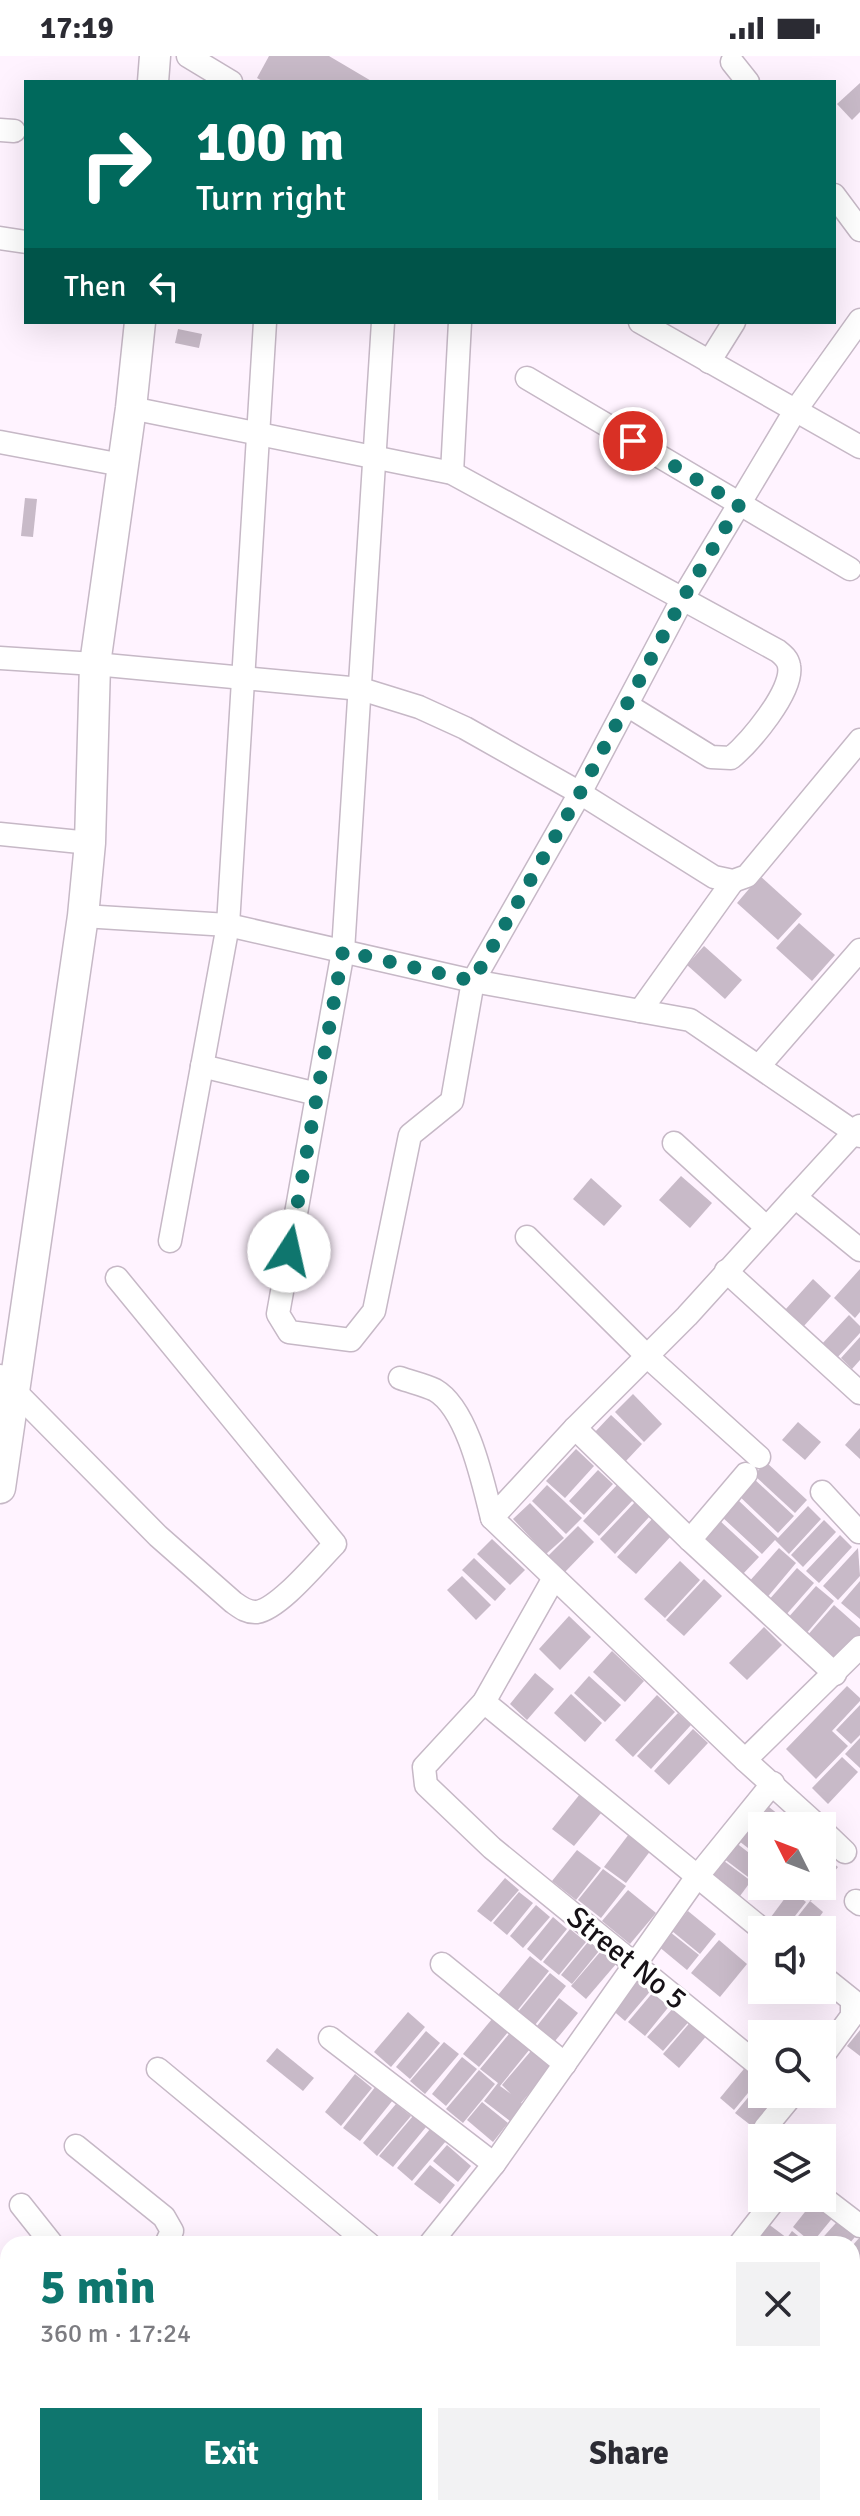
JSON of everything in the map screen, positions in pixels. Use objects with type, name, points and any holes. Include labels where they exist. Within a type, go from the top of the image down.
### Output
[{"type":"street","points":[[153,80],[155,56]]},
{"type":"street","points":[[188,56],[228,80]]},
{"type":"street","points":[[732,62],[746,80]]},
{"type":"street","points":[[836,198],[860,230]]},
{"type":"street","points":[[0,238],[24,242]]},
{"type":"street","points":[[383,324],[343,951],[278,1314],[289,1332],[351,1340],[374,1311],[410,1135],[452,1101],[473,981],[580,793],[683,598],[795,411],[860,320]]},
{"type":"street","points":[[0,1488],[7,1383],[83,916],[90,843],[95,664],[140,324]]},
{"type":"street","points":[[170,1241],[228,925],[265,324]]},
{"type":"street","points":[[452,473],[460,324]]},
{"type":"street","points":[[643,324],[860,447]]},
{"type":"street","points":[[709,362],[733,324]]},
{"type":"street","points":[[527,378],[850,569]]},
{"type":"street","points":[[131,408],[452,473],[778,651],[786,658],[790,669],[786,686],[750,742],[731,758],[722,760],[711,757],[627,705]]},
{"type":"street","points":[[0,442],[122,465]]},
{"type":"street","points":[[0,658],[361,689],[419,707],[465,728],[580,793],[714,877],[733,881],[747,876],[860,740]]},
{"type":"street","points":[[0,834],[90,843]]},
{"type":"street","points":[[640,1011],[733,881]]},
{"type":"street","points":[[83,916],[228,925],[473,981],[690,1020],[858,1132],[766,1227],[648,1357],[575,1428],[492,1518]]},
{"type":"street","points":[[759,1066],[860,950]]},
{"type":"street","points":[[202,1066],[317,1094]]},
{"type":"street","points":[[674,1143],[766,1227]]},
{"type":"street","points":[[795,1197],[860,1250]]},
{"type":"street","points":[[527,1237],[753,1465],[690,1540]]},
{"type":"street","points":[[726,1271],[860,1393]]},
{"type":"street","points":[[7,1383],[158,1536],[243,1610],[257,1612],[275,1603],[335,1544],[117,1278]]},
{"type":"street","points":[[400,1378],[435,1390],[447,1400],[470,1437],[492,1518],[803,1812]]},
{"type":"street","points":[[575,1428],[835,1674]]},
{"type":"street","points":[[822,1492],[860,1532]]},
{"type":"street","points":[[554,1578],[484,1702],[748,1918]]},
{"type":"street","points":[[745,1760],[860,1647]]},
{"type":"street","name":"Street No 5","points":[[484,1702],[424,1767],[426,1785],[492,1848],[748,2057]]},
{"type":"street","points":[[436,2236],[494,2164],[696,1878],[773,1783]]},
{"type":"street","points":[[836,1843],[845,1852]]},
{"type":"street","points":[[442,1964],[565,2064]]},
{"type":"street","points":[[836,1987],[852,2000],[852,2016],[836,2038]]},
{"type":"street","points":[[330,2038],[494,2164]]},
{"type":"street","points":[[158,2069],[359,2236]]},
{"type":"street","points":[[768,2124],[781,2108]]},
{"type":"street","points":[[76,2146],[164,2217],[172,2231],[170,2236]]},
{"type":"street","points":[[21,2205],[46,2236]]},
{"type":"street","points":[[836,2208],[860,2226]]},
{"type":"street","points":[[746,2236],[765,2212]]},
{"type":"building","points":[[269,56],[329,56],[370,80],[260,80],[257,78]]},
{"type":"building","points":[[860,83],[860,112],[852,120],[837,104]]},
{"type":"building","points":[[178,329],[202,334],[199,348],[175,343]]},
{"type":"building","points":[[25,498],[37,499],[33,537],[21,536]]},
{"type":"building","points":[[760,876],[802,914],[778,940],[737,903]]},
{"type":"building","points":[[799,923],[835,955],[812,981],[776,948]]},
{"type":"building","points":[[704,946],[742,980],[725,999],[687,965]]},
{"type":"building","points":[[681,1176],[712,1203],[690,1228],[659,1200]]},
{"type":"building","points":[[591,1178],[622,1206],[604,1226],[573,1199]]},
{"type":"building","points":[[860,1269],[860,1312],[855,1318],[834,1298]]},
{"type":"building","points":[[813,1279],[831,1296],[803,1327],[785,1310]]},
{"type":"building","points":[[849,1315],[860,1326],[860,1333],[835,1360],[820,1346]]},
{"type":"building","points":[[860,1337],[860,1360],[852,1369],[841,1358]]},
{"type":"building","points":[[633,1394],[662,1424],[644,1442],[615,1412]]},
{"type":"building","points":[[611,1415],[642,1444],[625,1462],[594,1433]]},
{"type":"building","points":[[798,1422],[821,1442],[805,1460],[782,1440]]},
{"type":"building","points":[[860,1428],[860,1459],[845,1445]]},
{"type":"building","points":[[576,1449],[594,1466],[565,1498],[546,1481]]},
{"type":"building","points":[[766,1462],[807,1500],[795,1513],[754,1475]]},
{"type":"building","points":[[598,1470],[613,1484],[584,1515],[569,1501]]},
{"type":"building","points":[[752,1477],[794,1516],[778,1533],[737,1494]]},
{"type":"building","points":[[618,1484],[634,1499],[599,1536],[583,1521]]},
{"type":"building","points":[[547,1485],[582,1518],[566,1534],[532,1501]]},
{"type":"building","points":[[738,1500],[778,1538],[808,1506],[821,1519],[789,1554],[775,1540],[762,1554],[722,1517]]},
{"type":"building","points":[[635,1502],[650,1516],[615,1554],[600,1539]]},
{"type":"building","points":[[530,1503],[564,1538],[546,1554],[513,1519]]},
{"type":"building","points":[[653,1518],[672,1535],[636,1574],[617,1557]]},
{"type":"building","points":[[719,1520],[759,1557],[741,1576],[701,1539]]},
{"type":"building","points":[[824,1520],[836,1532],[803,1567],[791,1555]]},
{"type":"building","points":[[578,1526],[594,1542],[564,1573],[547,1557]]},
{"type":"building","points":[[840,1535],[852,1547],[819,1583],[806,1571]]},
{"type":"building","points":[[492,1539],[525,1570],[510,1585],[477,1554]]},
{"type":"building","points":[[779,1548],[796,1563],[765,1600],[747,1584]]},
{"type":"building","points":[[858,1548],[860,1576],[838,1600],[823,1586]]},
{"type":"building","points":[[474,1558],[506,1589],[495,1601],[462,1570]]},
{"type":"building","points":[[680,1561],[700,1580],[665,1618],[644,1599]]},
{"type":"building","points":[[797,1568],[814,1583],[785,1616],[768,1601]]},
{"type":"building","points":[[462,1576],[491,1605],[476,1620],[447,1590]]},
{"type":"building","points":[[704,1579],[722,1596],[684,1636],[666,1620]]},
{"type":"building","points":[[860,1581],[860,1619],[841,1603]]},
{"type":"building","points":[[816,1586],[834,1601],[805,1635],[787,1619]]},
{"type":"building","points":[[834,1605],[860,1628],[860,1635],[836,1662],[806,1637]]},
{"type":"building","points":[[569,1616],[591,1637],[560,1670],[539,1649]]},
{"type":"building","points":[[764,1627],[782,1645],[747,1680],[729,1663]]},
{"type":"building","points":[[612,1651],[644,1681],[625,1702],[593,1672]]},
{"type":"building","points":[[535,1673],[554,1689],[527,1720],[510,1704]]},
{"type":"building","points":[[589,1676],[621,1705],[605,1722],[574,1693]]},
{"type":"building","points":[[847,1686],[860,1701],[832,1731],[848,1746],[816,1779],[786,1749]]},
{"type":"building","points":[[571,1694],[602,1723],[585,1742],[554,1713]]},
{"type":"building","points":[[657,1695],[675,1712],[633,1757],[615,1740]]},
{"type":"building","points":[[860,1705],[860,1735],[851,1744],[836,1730]]},
{"type":"building","points":[[678,1713],[691,1725],[651,1769],[637,1756]]},
{"type":"building","points":[[693,1729],[708,1743],[669,1785],[654,1771]]},
{"type":"building","points":[[860,1738],[860,1768],[845,1754]]},
{"type":"building","points":[[842,1757],[858,1772],[828,1804],[812,1788]]},
{"type":"building","points":[[580,1794],[602,1812],[574,1846],[552,1829]]},
{"type":"building","points":[[748,1830],[748,1848],[739,1841]]},
{"type":"building","points":[[629,1834],[651,1850],[626,1883],[604,1867]]},
{"type":"building","points":[[735,1842],[748,1852],[748,1877],[723,1858]]},
{"type":"building","points":[[577,1850],[601,1868],[576,1900],[552,1881]]},
{"type":"building","points":[[720,1858],[748,1879],[748,1885],[740,1896],[709,1873]]},
{"type":"building","points":[[603,1869],[626,1886],[601,1918],[578,1900]]},
{"type":"building","points":[[505,1878],[519,1890],[491,1922],[477,1911]]},
{"type":"building","points":[[628,1890],[656,1913],[630,1944],[602,1921]]},
{"type":"building","points":[[519,1892],[533,1903],[507,1935],[493,1923]]},
{"type":"building","points":[[784,1900],[806,1902],[795,1916],[772,1916]]},
{"type":"building","points":[[810,1901],[823,1912],[820,1916],[798,1916]]},
{"type":"building","points":[[536,1905],[550,1917],[523,1948],[510,1936]]},
{"type":"building","points":[[688,1911],[716,1934],[700,1954],[672,1931]]},
{"type":"building","points":[[553,1917],[567,1929],[541,1961],[527,1949]]},
{"type":"building","points":[[570,1929],[586,1942],[559,1975],[543,1962]]},
{"type":"building","points":[[670,1932],[699,1955],[687,1970],[658,1946]]},
{"type":"building","points":[[719,1940],[747,1964],[720,1997],[691,1973]]},
{"type":"building","points":[[588,1942],[599,1951],[572,1984],[561,1975]]},
{"type":"building","points":[[601,1951],[616,1964],[586,1999],[571,1986]]},
{"type":"building","points":[[530,1956],[549,1971],[517,2011],[498,1995]]},
{"type":"building","points":[[550,1973],[566,1986],[535,2025],[518,2012]]},
{"type":"building","points":[[637,1974],[653,1988],[625,2021],[609,2007]]},
{"type":"building","points":[[654,1991],[671,2004],[645,2036],[628,2022]]},
{"type":"building","points":[[559,1998],[578,2013],[555,2041],[537,2026]]},
{"type":"building","points":[[676,2005],[692,2018],[663,2051],[647,2037]]},
{"type":"building","points":[[408,2012],[425,2027],[391,2067],[374,2052]]},
{"type":"building","points":[[497,2013],[513,2026],[479,2067],[463,2054]]},
{"type":"building","points":[[693,2019],[709,2033],[679,2068],[663,2054]]},
{"type":"building","points":[[514,2028],[534,2044],[500,2086],[511,2094],[502,2085],[536,2045],[556,2061],[510,2121],[484,2101],[498,2083],[480,2069]]},
{"type":"building","points":[[860,2030],[860,2056],[847,2046]]},
{"type":"building","points":[[426,2031],[440,2043],[410,2079],[396,2067]]},
{"type":"building","points":[[444,2042],[459,2054],[425,2094],[410,2081]]},
{"type":"building","points":[[277,2048],[314,2078],[303,2091],[266,2061]]},
{"type":"building","points":[[462,2057],[477,2069],[446,2106],[432,2094]]},
{"type":"building","points":[[748,2064],[748,2093],[734,2110],[720,2098]]},
{"type":"building","points":[[479,2070],[495,2084],[463,2123],[446,2109]]},
{"type":"building","points":[[355,2074],[372,2088],[341,2126],[325,2112]]},
{"type":"building","points":[[376,2086],[393,2100],[360,2141],[343,2128]]},
{"type":"building","points":[[748,2098],[748,2108],[769,2108],[756,2124],[749,2124],[735,2113]]},
{"type":"building","points":[[482,2102],[508,2123],[493,2142],[467,2120]]},
{"type":"building","points":[[396,2104],[411,2116],[377,2156],[363,2143]]},
{"type":"building","points":[[413,2116],[426,2127],[393,2167],[379,2156]]},
{"type":"building","points":[[431,2128],[446,2141],[412,2181],[397,2168]]},
{"type":"building","points":[[447,2145],[471,2166],[458,2182],[433,2161]]},
{"type":"building","points":[[430,2165],[455,2185],[440,2204],[414,2184]]},
{"type":"building","points":[[839,2210],[818,2236],[804,2236],[793,2227],[805,2212]]},
{"type":"building","points":[[844,2214],[860,2231],[856,2236],[824,2236]]},
{"type":"building","points":[[767,2223],[784,2236],[758,2236]]},
{"type":"route","points":[[289,1251],[343,951],[473,981],[580,793],[683,598],[739,505],[633,441]]}]
